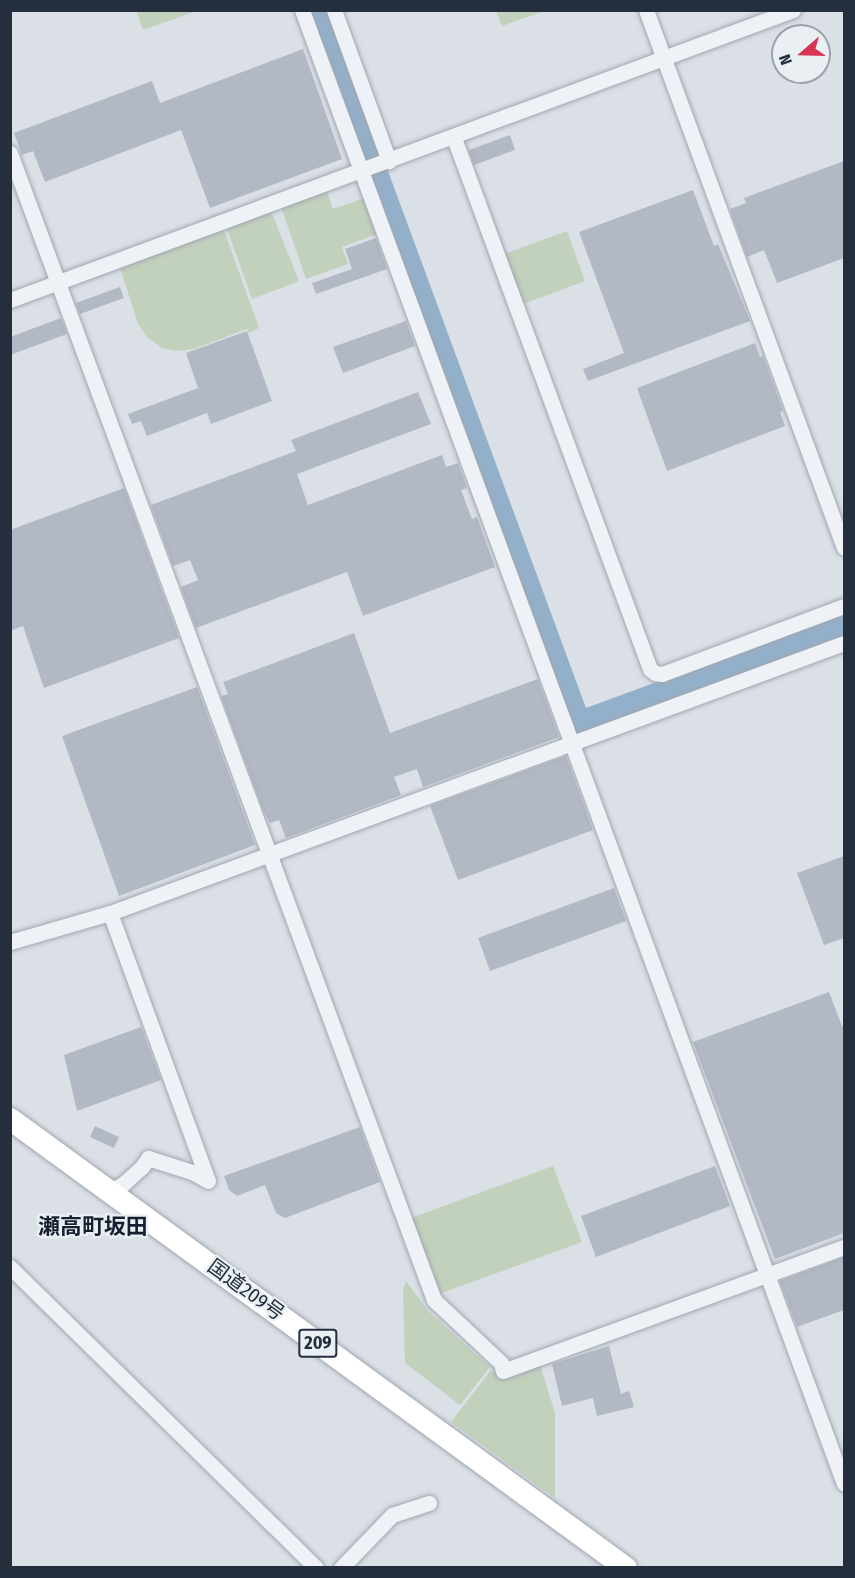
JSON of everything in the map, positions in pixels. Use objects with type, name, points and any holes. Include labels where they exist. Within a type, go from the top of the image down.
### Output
[{"type":"highway","name":"国道209号","points":[[10,1119],[626,1568]]},
{"type":"street","points":[[302,10],[844,1484]]},
{"type":"street","points":[[334,10],[389,161]]},
{"type":"street","points":[[646,10],[844,548]]},
{"type":"street","points":[[10,300],[454,138],[793,10]]},
{"type":"street","points":[[454,138],[650,669],[662,674],[844,606]]},
{"type":"street","points":[[10,153],[434,1300],[501,1363],[503,1371],[844,1247]]},
{"type":"street","points":[[10,942],[110,913],[844,643]]},
{"type":"street","points":[[110,913],[208,1181],[192,1172],[148,1158],[142,1167],[123,1184],[110,1191]]},
{"type":"street","points":[[10,1267],[316,1568]]},
{"type":"street","points":[[341,1568],[392,1515],[429,1503]]},
{"type":"green space","points":[[136,10],[197,10],[197,11],[143,30]]},
{"type":"green space","points":[[496,11],[544,11],[502,26]]},
{"type":"green space","points":[[326,189],[333,209],[365,198],[377,234],[342,247],[348,264],[306,279],[281,207]]},
{"type":"green space","points":[[271,211],[299,281],[252,299],[226,227]]},
{"type":"green space","points":[[223,227],[259,328],[249,333],[247,329],[194,349],[176,351],[162,348],[147,337],[138,324],[119,265]]},
{"type":"green space","points":[[567,231],[585,281],[523,304],[504,254]]},
{"type":"green space","points":[[553,1166],[582,1242],[439,1294],[411,1218]]},
{"type":"green space","points":[[406,1281],[428,1311],[490,1367],[460,1405],[405,1363],[403,1290]]},
{"type":"green space","points":[[540,1365],[555,1413],[555,1498],[451,1422],[491,1370],[504,1377]]},
{"type":"water","points":[[307,11],[329,11],[586,708],[844,613],[844,637],[578,735],[574,734]]},
{"type":"building","points":[[303,49],[342,159],[210,208],[181,130],[45,182],[33,151],[22,155],[14,133],[152,81],[160,103]]},
{"type":"building","points":[[510,135],[515,150],[474,165],[469,150]]},
{"type":"building","points":[[844,161],[844,258],[777,283],[764,250],[747,257],[730,209],[746,203],[744,198]]},
{"type":"building","points":[[693,190],[714,246],[718,244],[750,321],[588,381],[583,369],[624,353],[579,232]]},
{"type":"building","points":[[376,238],[387,269],[316,294],[312,283],[352,269],[345,249]]},
{"type":"building","points":[[120,287],[124,298],[80,314],[76,303]]},
{"type":"building","points":[[61,318],[67,334],[10,355],[10,337]]},
{"type":"building","points":[[406,321],[415,346],[343,373],[333,347]]},
{"type":"building","points":[[247,331],[272,401],[211,424],[207,413],[147,436],[141,421],[132,424],[128,414],[198,388],[186,353]]},
{"type":"building","points":[[755,343],[760,357],[763,356],[783,411],[780,412],[785,426],[667,471],[637,388]]},
{"type":"building","points":[[418,392],[431,424],[297,474],[308,505],[442,455],[446,467],[458,463],[467,488],[461,490],[472,519],[477,517],[495,567],[363,616],[347,572],[196,628],[181,587],[198,580],[190,560],[173,566],[151,505],[296,451],[291,440]]},
{"type":"building","points":[[124,488],[179,638],[44,688],[23,626],[10,631],[10,530]]},
{"type":"building","points":[[354,633],[390,733],[538,679],[559,737],[423,787],[417,769],[394,777],[401,795],[286,838],[279,820],[270,823],[264,812],[221,696],[228,694],[223,682]]},
{"type":"building","points":[[197,687],[255,845],[119,896],[62,736]]},
{"type":"building","points":[[566,756],[593,830],[458,880],[430,806]]},
{"type":"building","points":[[844,856],[844,938],[824,945],[797,873]]},
{"type":"building","points":[[614,888],[626,921],[490,971],[478,938]]},
{"type":"building","points":[[829,992],[842,1026],[844,1026],[844,1233],[775,1259],[693,1042]]},
{"type":"building","points":[[141,1027],[161,1080],[77,1111],[64,1055]]},
{"type":"building","points":[[95,1126],[119,1137],[114,1148],[90,1137]]},
{"type":"building","points":[[360,1127],[380,1182],[285,1218],[276,1213],[265,1185],[237,1196],[229,1190],[224,1176]]},
{"type":"building","points":[[715,1166],[730,1206],[596,1257],[581,1216]]},
{"type":"building","points":[[844,1257],[844,1310],[797,1327],[780,1281]]},
{"type":"building","points":[[609,1346],[621,1394],[629,1391],[634,1407],[597,1416],[593,1398],[562,1406],[552,1364]]},
{"type":"district","name":"瀬高町坂田","points":[[93,1227]]}]
